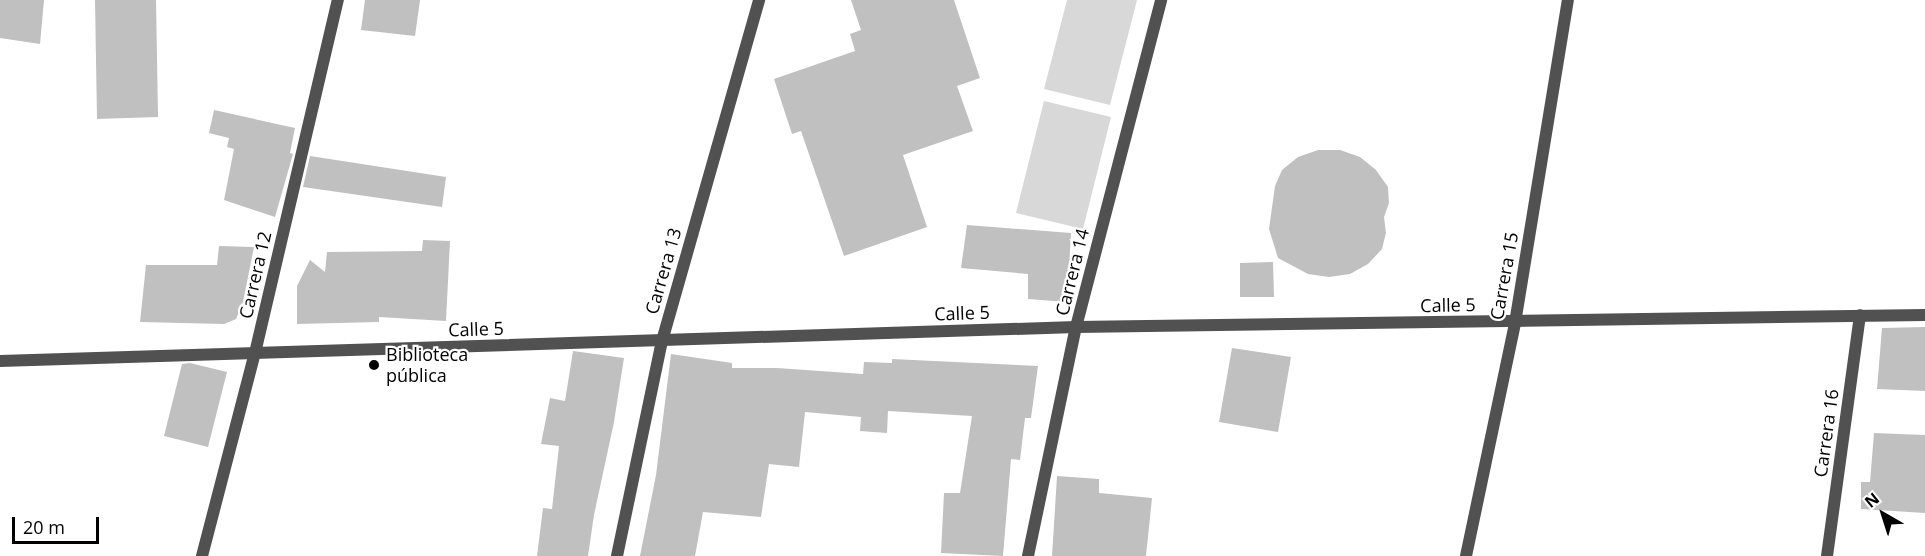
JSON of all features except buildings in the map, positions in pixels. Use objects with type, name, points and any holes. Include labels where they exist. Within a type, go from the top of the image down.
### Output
[{"type":"street","name":"Carrera 12","points":[[202,556],[255,353],[338,0]]},
{"type":"street","name":"Carrera 13","points":[[617,556],[662,341],[759,0]]},
{"type":"street","name":"Carrera 14","points":[[1028,556],[1076,327],[1161,0]]},
{"type":"street","name":"Carrera 15","points":[[1466,556],[1515,322],[1568,0]]},
{"type":"street","name":"Carrera 16","points":[[1827,556],[1860,315]]},
{"type":"street","name":"Calle 5","points":[[0,361],[1076,327],[1925,315]]},
{"type":"shaded area","points":[[1067,0],[1137,0],[1110,105],[1044,89]]},
{"type":"shaded area","points":[[1044,101],[1111,117],[1083,229],[1016,213]]},
{"type":"place","name":"Biblioteca pública","points":[[374,365]]}]
